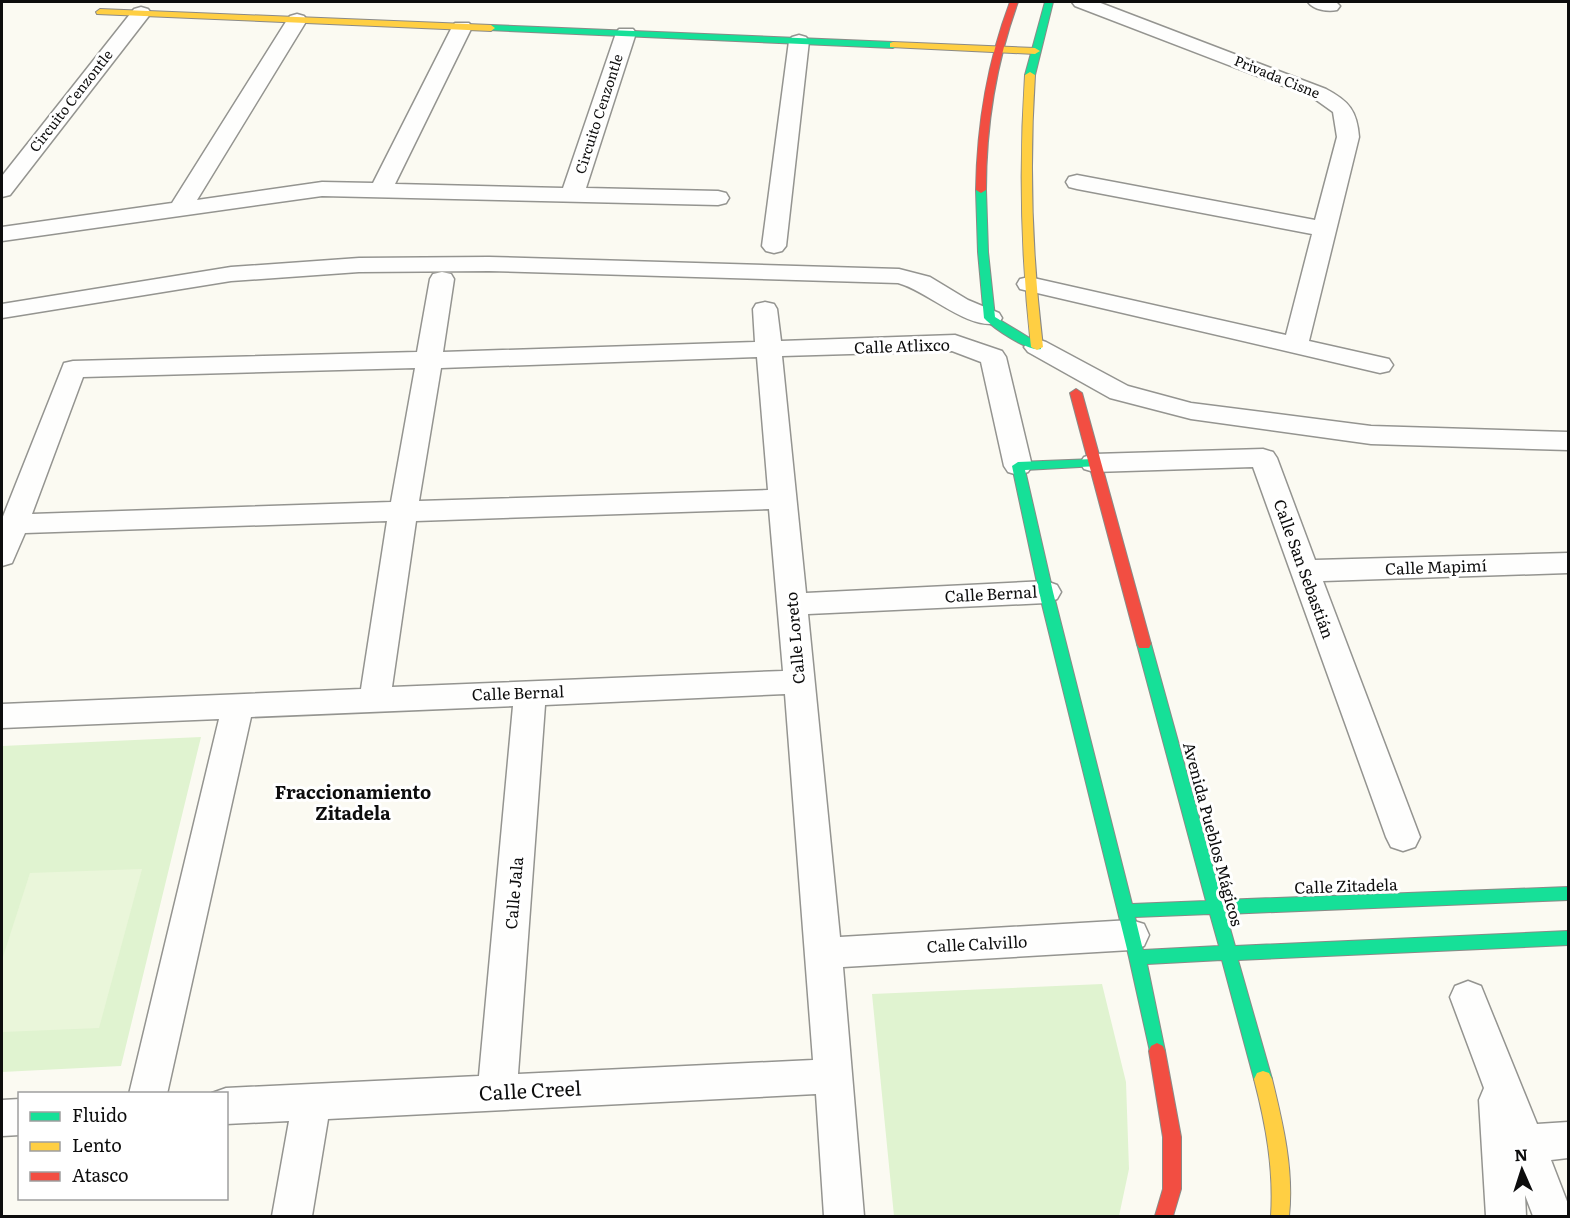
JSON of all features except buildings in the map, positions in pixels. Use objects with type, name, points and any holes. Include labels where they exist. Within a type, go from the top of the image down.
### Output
[{"type":"street","points":[[990,318],[982,258],[983,138],[997,49],[1014,2]]},
{"type":"street","points":[[1037,347],[1029,284],[1027,113],[1030,74],[1049,2]]},
{"type":"street","name":"Privada Cisne","points":[[1082,2],[1311,90],[1336,102],[1347,114],[1348,137],[1296,344]]},
{"type":"street","name":"Circuito Cenzontle","points":[[100,12],[1035,51]]},
{"type":"street","name":"Circuito Cenzontle","points":[[2,190],[141,13]]},
{"type":"street","points":[[181,207],[297,20]]},
{"type":"street","points":[[380,191],[462,27]]},
{"type":"street","name":"Circuito Cenzontle","points":[[572,195],[626,33]]},
{"type":"street","points":[[774,246],[799,41]]},
{"type":"street","points":[[1077,182],[1324,229]]},
{"type":"street","name":"Circuito Cenzontle","points":[[2,234],[181,207],[322,189],[718,198]]},
{"type":"street","points":[[2,311],[231,274],[359,265],[489,264],[899,276],[921,282],[959,305],[990,318],[1001,327],[1119,392],[1191,411],[1371,435],[1569,441]]},
{"type":"street","points":[[375,699],[403,512],[442,279]]},
{"type":"street","points":[[1029,284],[1380,365]]},
{"type":"street","name":"Calle Loreto","points":[[765,309],[825,961],[844,1216]]},
{"type":"street","name":"Calle Atlixco","points":[[769,350],[955,343],[993,357],[1018,466]]},
{"type":"street","points":[[2,556],[73,369],[769,350]]},
{"type":"street","name":"Avenida Pueblos Mágicos","points":[[1076,393],[1276,1128],[1282,1189],[1280,1216]]},
{"type":"street","name":"Calle San Sebastián","points":[[1094,463],[1263,458],[1403,837]]},
{"type":"street","points":[[1094,463],[1018,466],[1046,592],[1131,934],[1172,1137],[1172,1189],[1164,1216]]},
{"type":"street","points":[[14,524],[782,499]]},
{"type":"street","name":"Calle Mapimí","points":[[1304,572],[1567,567]]},
{"type":"street","name":"Calle Bernal","points":[[792,604],[1046,592]]},
{"type":"street","name":"Calle Bernal","points":[[2,716],[799,682]]},
{"type":"street","name":"Calle Jala","points":[[497,1093],[530,693]]},
{"type":"street","points":[[148,1092],[238,705]]},
{"type":"street","name":"Calle Zitadela","points":[[1131,934],[1216,907],[1422,904],[1569,893]]},
{"type":"street","points":[[1430,927],[1437,945]]},
{"type":"street","points":[[1131,934],[1228,953],[1569,938]]},
{"type":"street","name":"Calle Calvillo","points":[[825,961],[1131,934]]},
{"type":"street","points":[[1468,997],[1553,1216]]},
{"type":"street","points":[[1496,1070],[1506,1216]]},
{"type":"street","name":"Calle Creel","points":[[228,1106],[834,1076]]},
{"type":"street","points":[[292,1216],[312,1102]]},
{"type":"street","points":[[2,1118],[18,1117]]},
{"type":"street","points":[[1524,1143],[1569,1140]]},
{"type":"green space","points":[[201,737],[121,1066],[2,1072],[2,746]]},
{"type":"green space","points":[[142,869],[99,1028],[2,1032],[2,960],[30,873]]},
{"type":"green space","points":[[1102,984],[1126,1082],[1129,1169],[1119,1216],[894,1216],[872,994]]},
{"type":"traffic: fast","points":[[1030,75],[1049,2]]},
{"type":"traffic: fast","points":[[491,28],[893,45]]},
{"type":"traffic: fast","points":[[981,190],[983,252],[990,318],[1001,327],[1037,347]]},
{"type":"traffic: fast","points":[[1094,463],[1018,466],[1046,592],[1137,957],[1157,1051]]},
{"type":"traffic: fast","points":[[1144,644],[1263,1079]]},
{"type":"traffic: fast","points":[[1125,911],[1568,893]]},
{"type":"traffic: fast","points":[[1137,957],[1568,938]]},
{"type":"traffic: slow","points":[[100,12],[491,28]]},
{"type":"traffic: slow","points":[[893,45],[1035,51]]},
{"type":"traffic: slow","points":[[1030,75],[1027,211],[1030,280],[1037,347]]},
{"type":"traffic: slow","points":[[1263,1079],[1278,1147],[1281,1181],[1280,1216]]},
{"type":"traffic: jam","points":[[981,190],[982,142],[988,94],[999,48],[1014,2]]},
{"type":"traffic: jam","points":[[1076,393],[1144,644]]},
{"type":"traffic: jam","points":[[1157,1051],[1172,1137],[1172,1189],[1164,1216]]},
{"type":"district","name":"Fraccionamiento Zitadela","points":[[353,803]]}]
